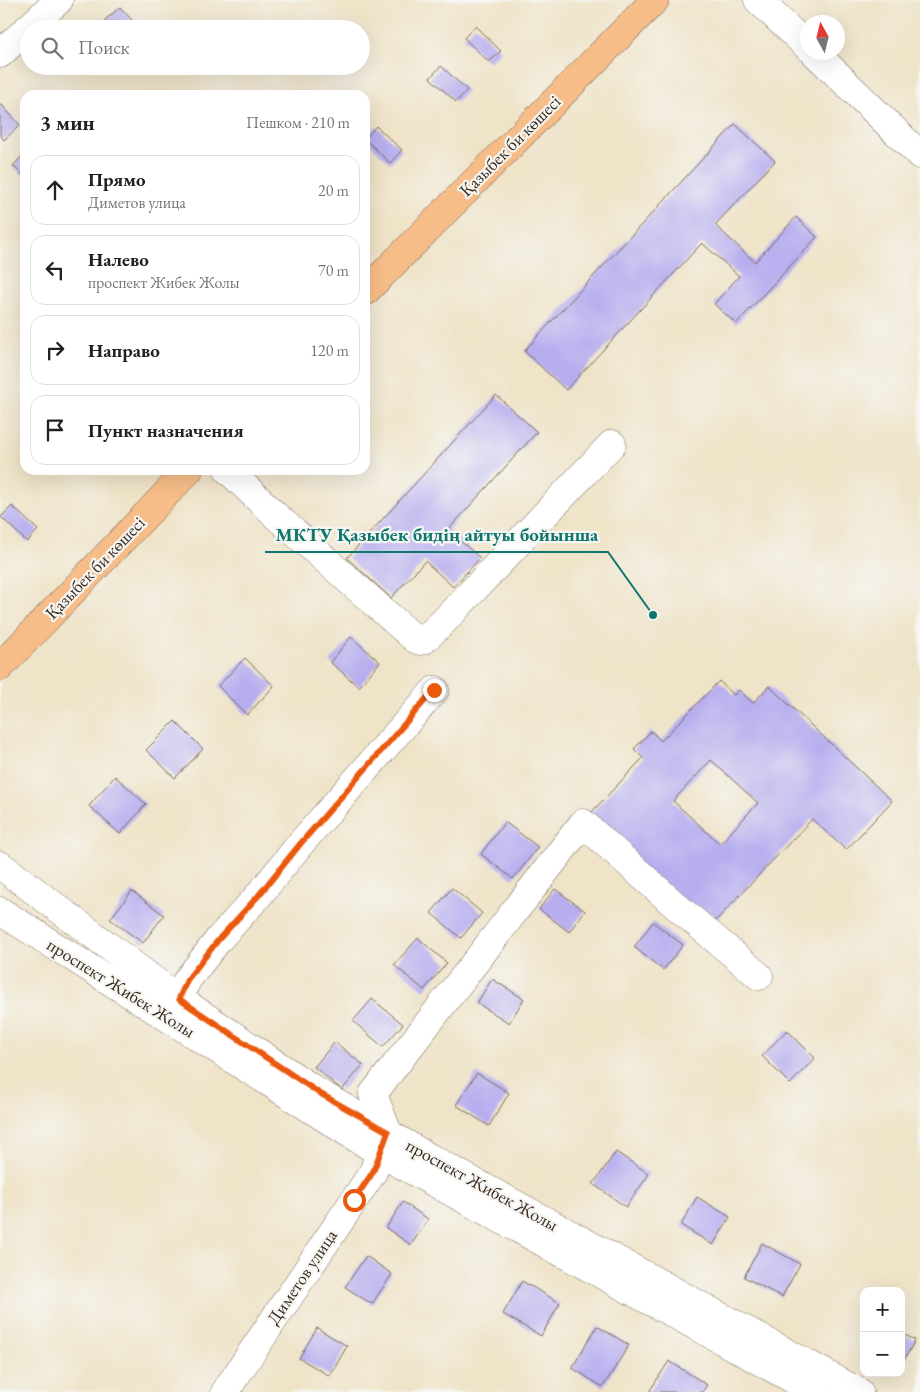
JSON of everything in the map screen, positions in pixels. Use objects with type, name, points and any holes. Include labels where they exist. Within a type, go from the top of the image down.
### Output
[{"type":"main road","name":"Қазыбек би көшесі","points":[[370,287],[655,0]]},
{"type":"main road","name":"Қазыбек би көшесі","points":[[0,667],[184,475]]},
{"type":"street","points":[[37,20],[59,0]]},
{"type":"street","points":[[758,0],[800,39]]},
{"type":"street","points":[[0,54],[20,36]]},
{"type":"street","points":[[822,60],[920,155]]},
{"type":"street","points":[[233,475],[275,515],[415,639],[420,641],[424,640],[443,622],[612,444]]},
{"type":"street","points":[[179,999],[187,980],[219,939],[259,895],[301,843],[434,690]]},
{"type":"street","points":[[384,1143],[373,1094],[583,823],[675,905],[759,976]]},
{"type":"street","name":"проспект Жибек Жолы","points":[[0,865],[179,999],[319,1093],[384,1143],[443,1164],[859,1392]]},
{"type":"street","name":"проспект Жибек Жолы","points":[[0,911],[384,1143],[816,1392]]},
{"type":"street","name":"Диметов улица","points":[[225,1392],[373,1172],[384,1143]]},
{"type":"building","points":[[120,7],[132,20],[105,20]]},
{"type":"building","points":[[475,26],[501,51],[489,62],[464,38]]},
{"type":"building","points":[[441,66],[467,90],[456,102],[430,78]]},
{"type":"building","points":[[0,103],[20,125],[4,140],[0,135]]},
{"type":"building","points":[[735,124],[775,161],[715,225],[755,262],[796,217],[817,237],[736,324],[714,304],[739,276],[702,243],[566,390],[524,351]]},
{"type":"building","points":[[376,126],[402,150],[390,163],[370,144],[370,133]]},
{"type":"building","points":[[20,158],[20,172],[13,166]]},
{"type":"building","points":[[496,395],[537,432],[448,530],[480,558],[453,587],[425,561],[391,598],[347,558]]},
{"type":"building","points":[[12,506],[38,530],[27,542],[1,517]]},
{"type":"building","points":[[351,637],[380,662],[359,687],[330,662]]},
{"type":"building","points":[[245,658],[274,686],[247,715],[218,686]]},
{"type":"building","points":[[719,681],[734,695],[739,690],[753,703],[769,686],[892,801],[846,850],[812,819],[706,931],[586,818],[643,758],[634,749],[651,731],[661,741]],"holes":[[[711,760],[758,803],[720,844],[673,801]]]},
{"type":"building","points":[[175,721],[203,749],[175,778],[146,750]]},
{"type":"building","points":[[115,776],[146,804],[120,834],[89,806]]},
{"type":"building","points":[[505,822],[538,847],[513,879],[481,854]]},
{"type":"building","points":[[452,888],[482,913],[461,938],[431,913]]},
{"type":"building","points":[[555,889],[585,911],[569,932],[539,909]]},
{"type":"building","points":[[132,891],[164,915],[143,943],[110,919]]},
{"type":"building","points":[[653,922],[683,945],[663,970],[634,947]]},
{"type":"building","points":[[418,938],[447,963],[424,990],[394,965]]},
{"type":"building","points":[[492,979],[524,999],[509,1023],[477,1003]]},
{"type":"building","points":[[372,999],[403,1024],[383,1047],[353,1021]]},
{"type":"building","points":[[787,1030],[815,1058],[790,1084],[762,1056]]},
{"type":"building","points":[[335,1042],[363,1065],[342,1090],[314,1067]]},
{"type":"building","points":[[477,1073],[509,1093],[489,1126],[456,1105]]},
{"type":"building","points":[[616,1152],[649,1174],[626,1207],[593,1184]]},
{"type":"building","points":[[697,1197],[730,1217],[713,1245],[681,1225]]},
{"type":"building","points":[[403,1202],[428,1219],[411,1245],[386,1228]]},
{"type":"building","points":[[762,1243],[800,1264],[782,1297],[744,1277]]},
{"type":"building","points":[[366,1256],[392,1274],[372,1304],[345,1287]]},
{"type":"building","points":[[522,1281],[560,1303],[541,1336],[503,1314]]},
{"type":"building","points":[[597,1326],[629,1345],[603,1387],[572,1368]]},
{"type":"building","points":[[317,1328],[347,1346],[330,1376],[299,1358]]},
{"type":"building","points":[[905,1335],[915,1340],[905,1359]]},
{"type":"building","points":[[669,1361],[707,1385],[702,1392],[649,1392]]},
{"type":"place","name":"МКТУ Қазыбек бидің айтуы бойынша","points":[[653,615]]},
{"type":"route","points":[[354,1200],[373,1172],[388,1132],[319,1093],[179,999],[187,980],[219,939],[259,895],[301,843],[434,690]]}]
